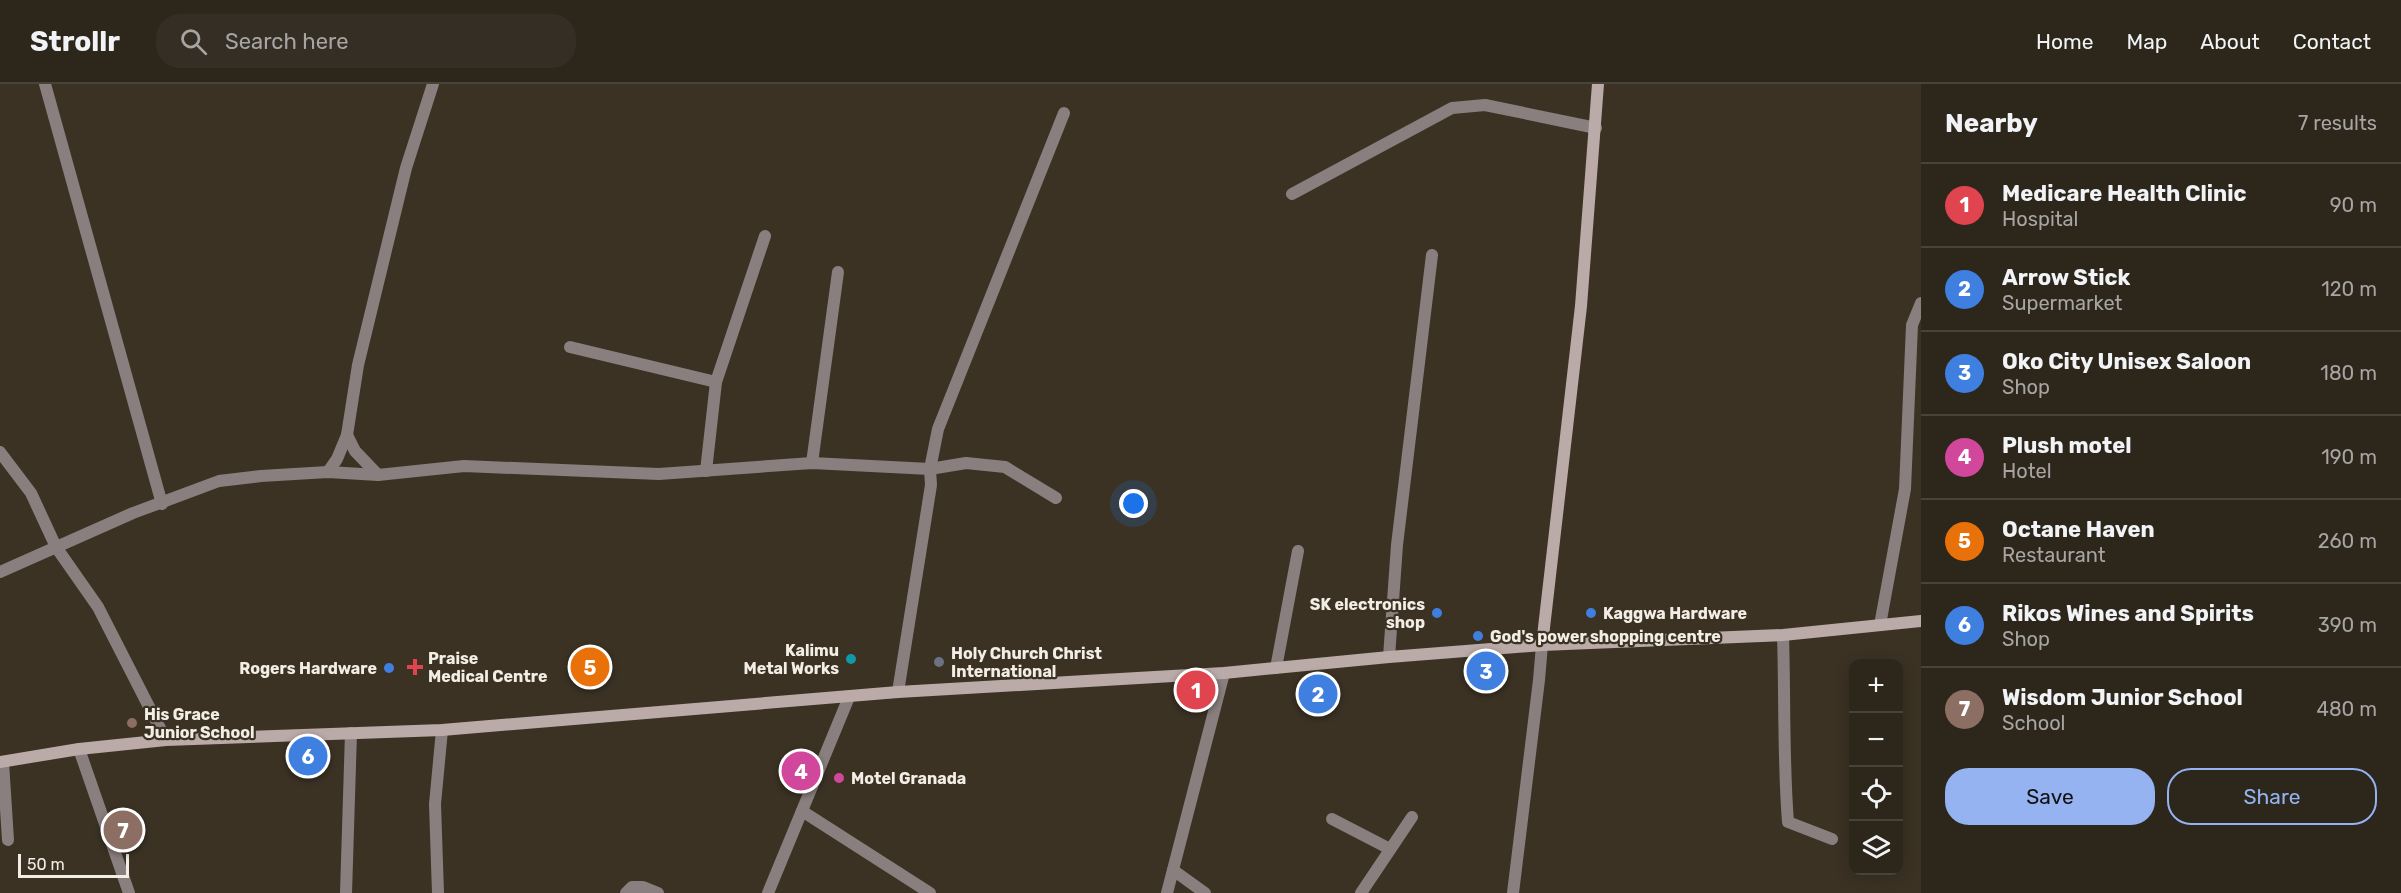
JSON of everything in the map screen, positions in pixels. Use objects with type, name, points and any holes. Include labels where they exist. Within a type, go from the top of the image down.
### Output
[{"type":"street","points":[[45,84],[162,504]]},
{"type":"street","points":[[328,472],[337,459],[347,435],[358,366],[403,179],[433,84]]},
{"type":"street","points":[[1513,893],[1581,306],[1598,84]]},
{"type":"street","points":[[1292,194],[1452,108],[1485,105],[1596,128]]},
{"type":"street","points":[[898,692],[931,485],[930,469],[938,429],[1064,113]]},
{"type":"street","points":[[706,471],[716,382],[765,236]]},
{"type":"street","points":[[1389,657],[1397,545],[1432,255]]},
{"type":"street","points":[[812,464],[838,272]]},
{"type":"street","points":[[1880,625],[1905,489],[1912,325],[1921,303]]},
{"type":"street","points":[[570,347],[716,382]]},
{"type":"street","points":[[347,435],[355,451],[378,475]]},
{"type":"street","points":[[0,452],[31,492],[56,547],[98,608],[166,740]]},
{"type":"street","points":[[0,572],[133,513],[219,481],[261,476],[328,472],[378,475],[464,466],[647,474],[812,464],[930,469],[966,463],[1005,467],[1056,498]]},
{"type":"street","points":[[1276,668],[1298,551]]},
{"type":"street","points":[[8,840],[2,762],[79,749],[166,740],[442,730],[898,692],[1224,673],[1542,645],[1783,634],[1921,621]]},
{"type":"street","points":[[1783,634],[1784,765],[1788,822],[1832,839]]},
{"type":"street","points":[[1167,893],[1224,673]]},
{"type":"street","points":[[768,893],[849,697]]},
{"type":"street","points":[[438,893],[435,804],[442,730]]},
{"type":"street","points":[[346,893],[351,733]]},
{"type":"street","points":[[79,749],[129,893]]},
{"type":"street","points":[[802,811],[930,893]]},
{"type":"street","points":[[1361,893],[1412,817]]},
{"type":"street","points":[[1332,819],[1390,849]]},
{"type":"street","points":[[1173,870],[1205,893]]},
{"type":"street","points":[[626,893],[632,887],[643,886],[658,893]]},
{"type":"place","name":"SK electronics shop","points":[[1437,613]]},
{"type":"place","name":"Kaggwa Hardware","points":[[1591,613]]},
{"type":"place","name":"God's power shopping centre","points":[[1478,636]]},
{"type":"place","name":"Kalimu Metal Works","points":[[851,659]]},
{"type":"place","name":"Holy Church Christ International","points":[[939,662]]},
{"type":"place","name":"Praise Medical Centre","points":[[415,667]]},
{"type":"place","name":"Octane Haven","points":[[590,667]]},
{"type":"place","name":"Rogers Hardware","points":[[389,668]]},
{"type":"place","name":"Oko City Unisex Saloon","points":[[1486,671]]},
{"type":"place","name":"Medicare Health Clinic","points":[[1196,690]]},
{"type":"place","name":"Arrow Stick","points":[[1318,694]]},
{"type":"place","name":"His Grace Junior School","points":[[132,723]]},
{"type":"place","name":"Rikos Wines and Spirits","points":[[308,756]]},
{"type":"place","name":"Plush motel","points":[[801,771]]},
{"type":"place","name":"Motel Granada","points":[[839,778]]},
{"type":"place","name":"Wisdom Junior School","points":[[123,830]]}]
